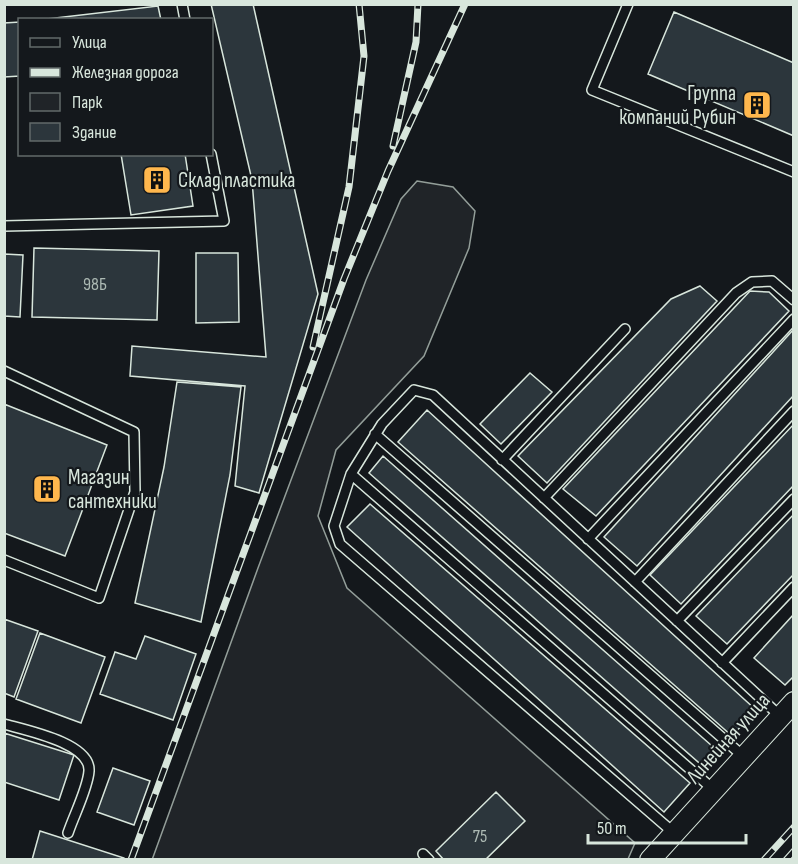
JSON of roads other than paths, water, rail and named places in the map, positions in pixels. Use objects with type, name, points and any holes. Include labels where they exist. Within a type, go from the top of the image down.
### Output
[{"type":"street","name":"Линейная улица","points":[[650,860],[794,702]]},
{"type":"lane","points":[[628,4],[592,90],[794,172]]},
{"type":"lane","points":[[4,226],[224,221],[211,156]]},
{"type":"lane","points":[[544,498],[736,293],[752,282],[772,281],[794,300]]},
{"type":"lane","points":[[588,539],[794,319]]},
{"type":"lane","points":[[502,460],[624,329]]},
{"type":"lane","points":[[4,371],[134,432],[135,492],[99,598],[4,560]]},
{"type":"lane","points":[[674,833],[340,544],[334,526],[351,474],[375,434],[414,390],[433,395],[780,716]]},
{"type":"lane","points":[[635,582],[794,411]]},
{"type":"lane","points":[[375,434],[743,756]]},
{"type":"lane","points":[[351,474],[714,790]]},
{"type":"lane","points":[[677,621],[794,499]]},
{"type":"lane","points":[[722,663],[794,587]]},
{"type":"lane","points":[[4,724],[71,745],[85,758],[90,770],[68,832]]},
{"type":"railway","points":[[313,347],[349,187],[364,56],[359,4]]},
{"type":"railway","points":[[393,146],[416,42],[418,4]]},
{"type":"railway","points":[[131,860],[344,279],[388,171],[465,4]]},
{"type":"railway","points":[[764,860],[794,827]]},
{"type":"railway","points":[[786,860],[794,851]]},
{"type":"place","name":"Группа компаний Рубин","points":[[757,105]]},
{"type":"place","name":"Склад пластика","points":[[157,180]]},
{"type":"place","name":"Магазин сантехники","points":[[47,489]]}]
